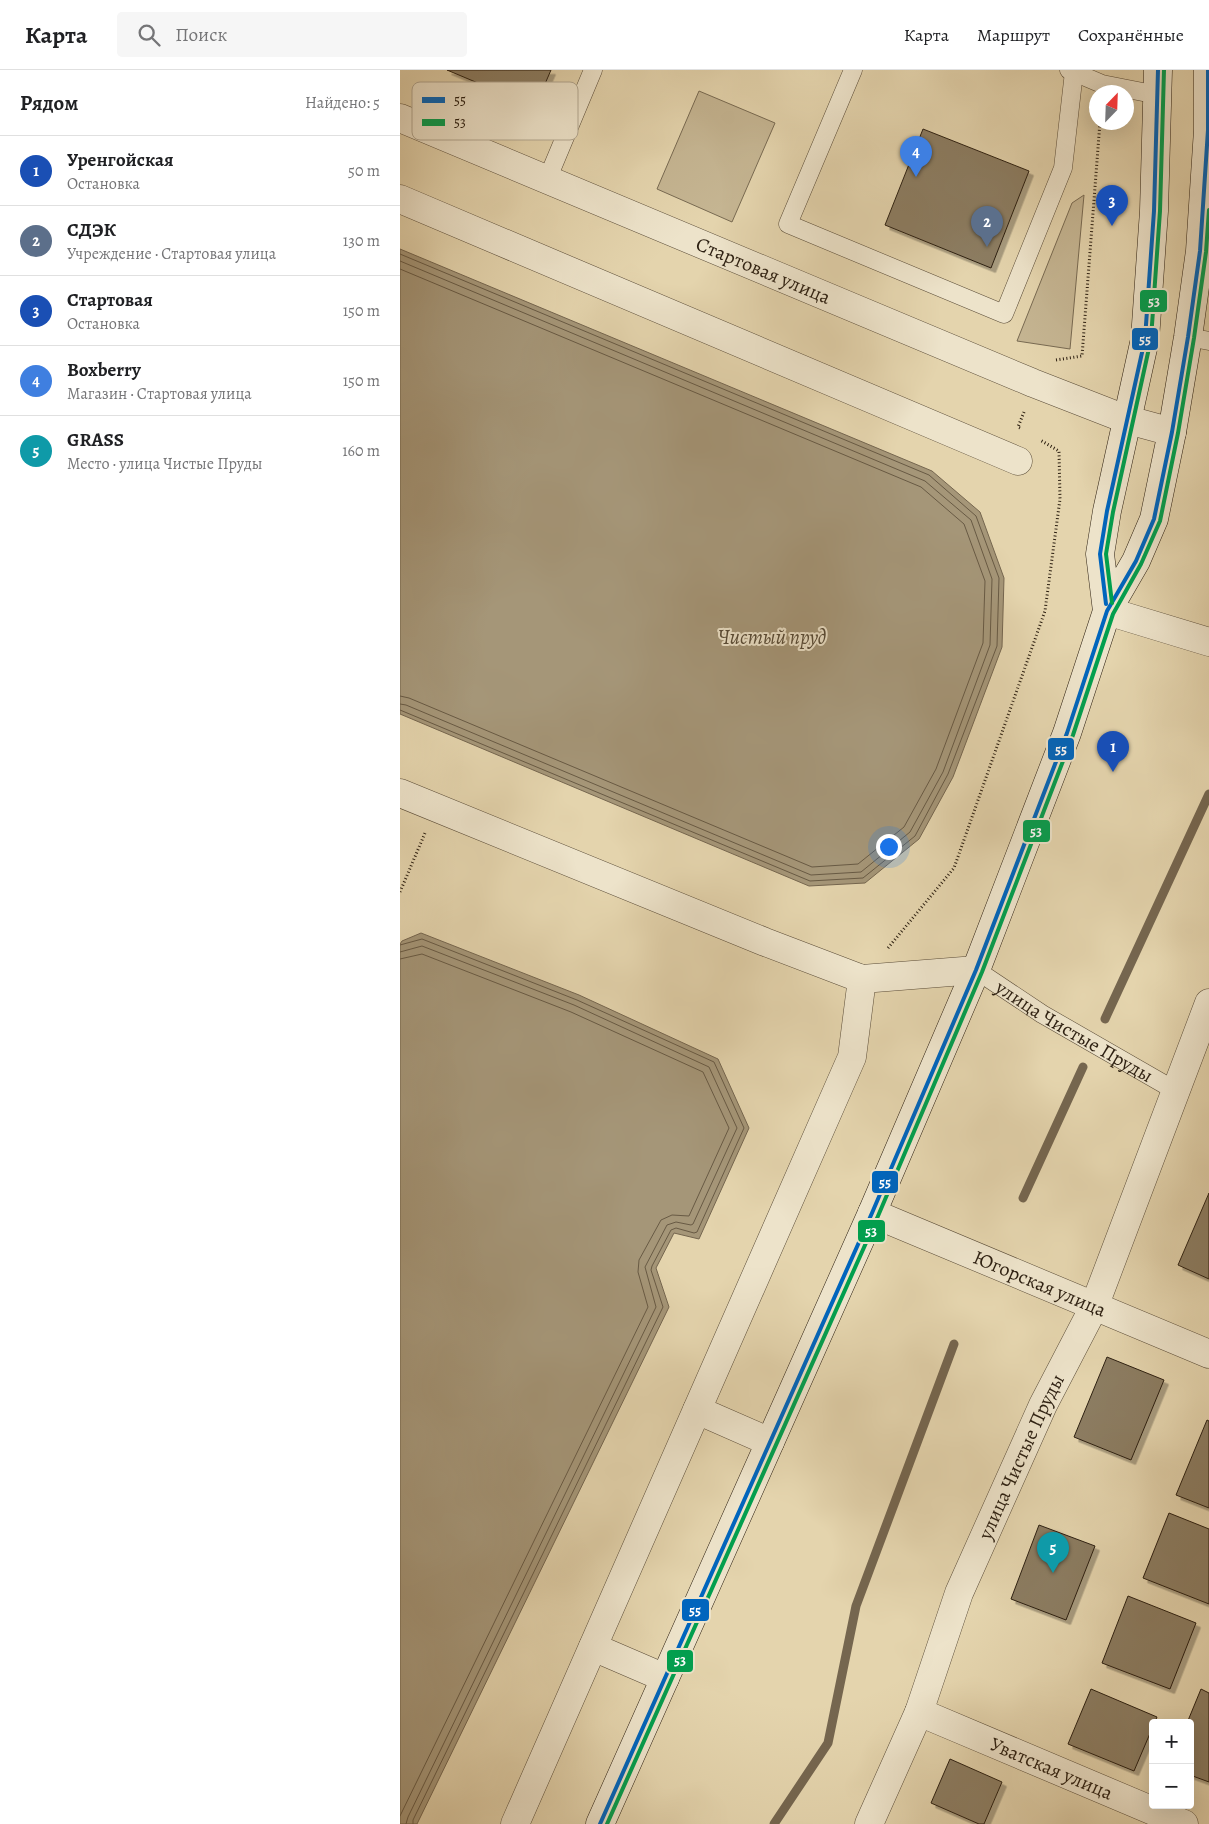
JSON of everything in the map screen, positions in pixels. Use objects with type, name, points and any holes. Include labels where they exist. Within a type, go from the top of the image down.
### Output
[{"type":"street","points":[[600,1824],[872,1213],[976,970],[1067,733],[1107,611],[1136,562],[1154,519],[1172,432],[1199,339],[1200,251],[1208,130],[1208,70]]},
{"type":"street","points":[[1107,611],[1100,554],[1107,511],[1145,339],[1154,211],[1158,82]]},
{"type":"street","name":"Стартовая улица","points":[[400,118],[412,123]]},
{"type":"street","name":"Стартовая улица","points":[[452,140],[1033,384],[1128,420],[1172,432]]},
{"type":"street","points":[[400,199],[1018,461]]},
{"type":"street","points":[[1107,611],[1209,642]]},
{"type":"street","points":[[400,793],[765,942],[862,979],[976,970]]},
{"type":"street","points":[[515,1824],[852,1057],[862,979]]},
{"type":"street","name":"улица Чистые Пруды","points":[[869,1824],[919,1712],[959,1593],[1043,1406],[1094,1307],[1209,1003]]},
{"type":"street","name":"Югорская улица","points":[[872,1213],[1209,1354]]},
{"type":"street","points":[[697,1410],[770,1442]]},
{"type":"street","points":[[593,1646],[665,1678]]},
{"type":"street","name":"Уватская улица","points":[[919,1712],[1184,1824]]},
{"type":"lane","points":[[578,105],[593,70]]},
{"type":"lane","points":[[854,70],[788,224],[1004,314],[1063,168],[1072,71],[1102,84],[1158,82]]},
{"type":"lane","points":[[546,180],[563,140]]},
{"type":"lane","name":"улица Чистые Пруды","points":[[976,970],[1042,1014],[1176,1091]]},
{"type":"path","points":[[1049,361],[1082,356],[1099,130]]},
{"type":"path","points":[[862,979],[954,868],[1045,611],[1060,499]]},
{"type":"path","points":[[400,892],[436,807]]},
{"type":"shaded area","points":[[699,91],[775,123],[732,222],[657,189]]},
{"type":"shaded area","points":[[1084,195],[1070,349],[1017,341],[1072,203]]},
{"type":"water","name":"Чистый пруд","points":[[400,249],[932,471],[980,512],[1004,578],[1002,647],[953,777],[919,839],[865,883],[809,886],[400,714]]},
{"type":"water","points":[[421,933],[579,995],[718,1059],[749,1128],[699,1239],[674,1233],[656,1268],[669,1307],[417,1824],[400,1824],[400,944],[402,941]]},
{"type":"building","points":[[447,70],[551,70],[546,82],[476,82]]},
{"type":"building","points":[[923,129],[1029,171],[991,268],[885,225]]},
{"type":"building","points":[[1209,1193],[1209,1279],[1178,1265]]},
{"type":"building","points":[[1107,1357],[1164,1380],[1131,1460],[1074,1437]]},
{"type":"building","points":[[1207,1420],[1209,1421],[1209,1508],[1176,1495]]},
{"type":"building","points":[[1169,1513],[1209,1529],[1209,1604],[1143,1578]]},
{"type":"building","points":[[1039,1525],[1095,1546],[1066,1620],[1011,1599]]},
{"type":"building","points":[[1128,1596],[1196,1623],[1170,1689],[1102,1663]]},
{"type":"building","points":[[1091,1689],[1157,1717],[1156,1719],[1149,1719],[1149,1736],[1134,1771],[1068,1744]]},
{"type":"building","points":[[1201,1689],[1209,1693],[1209,1782],[1194,1776],[1194,1719],[1189,1719]]},
{"type":"building","points":[[950,1759],[1002,1782],[984,1824],[979,1824],[931,1803]]},
{"type":"waterway","points":[[1105,1019],[1209,794]]},
{"type":"waterway","points":[[1023,1198],[1083,1067]]},
{"type":"waterway","points":[[774,1824],[828,1743],[856,1606],[954,1344]]},
{"type":"transit line","name":"55","points":[[1106,604],[1100,554],[1107,511],[1145,339],[1154,211],[1158,70]]},
{"type":"transit line","name":"53","points":[[1112,603],[1106,554],[1113,512],[1151,339],[1160,211],[1164,70]]},
{"type":"transit line","name":"55","points":[[600,1824],[872,1213],[976,970],[1067,733],[1107,611],[1136,561],[1154,519],[1172,432],[1200,251],[1208,130],[1208,70]]},
{"type":"transit line","name":"53","points":[[607,1824],[878,1216],[982,972],[1073,735],[1113,614],[1141,564],[1160,521],[1178,433],[1194,338],[1206,252],[1209,210]]},
{"type":"place","name":"Boxberry","points":[[916,177]]},
{"type":"place","name":"Стартовая","points":[[1112,226]]},
{"type":"place","name":"СДЭК","points":[[987,247]]},
{"type":"place","name":"Уренгойская","points":[[1113,772]]},
{"type":"place","name":"GRASS","points":[[1053,1573]]}]
